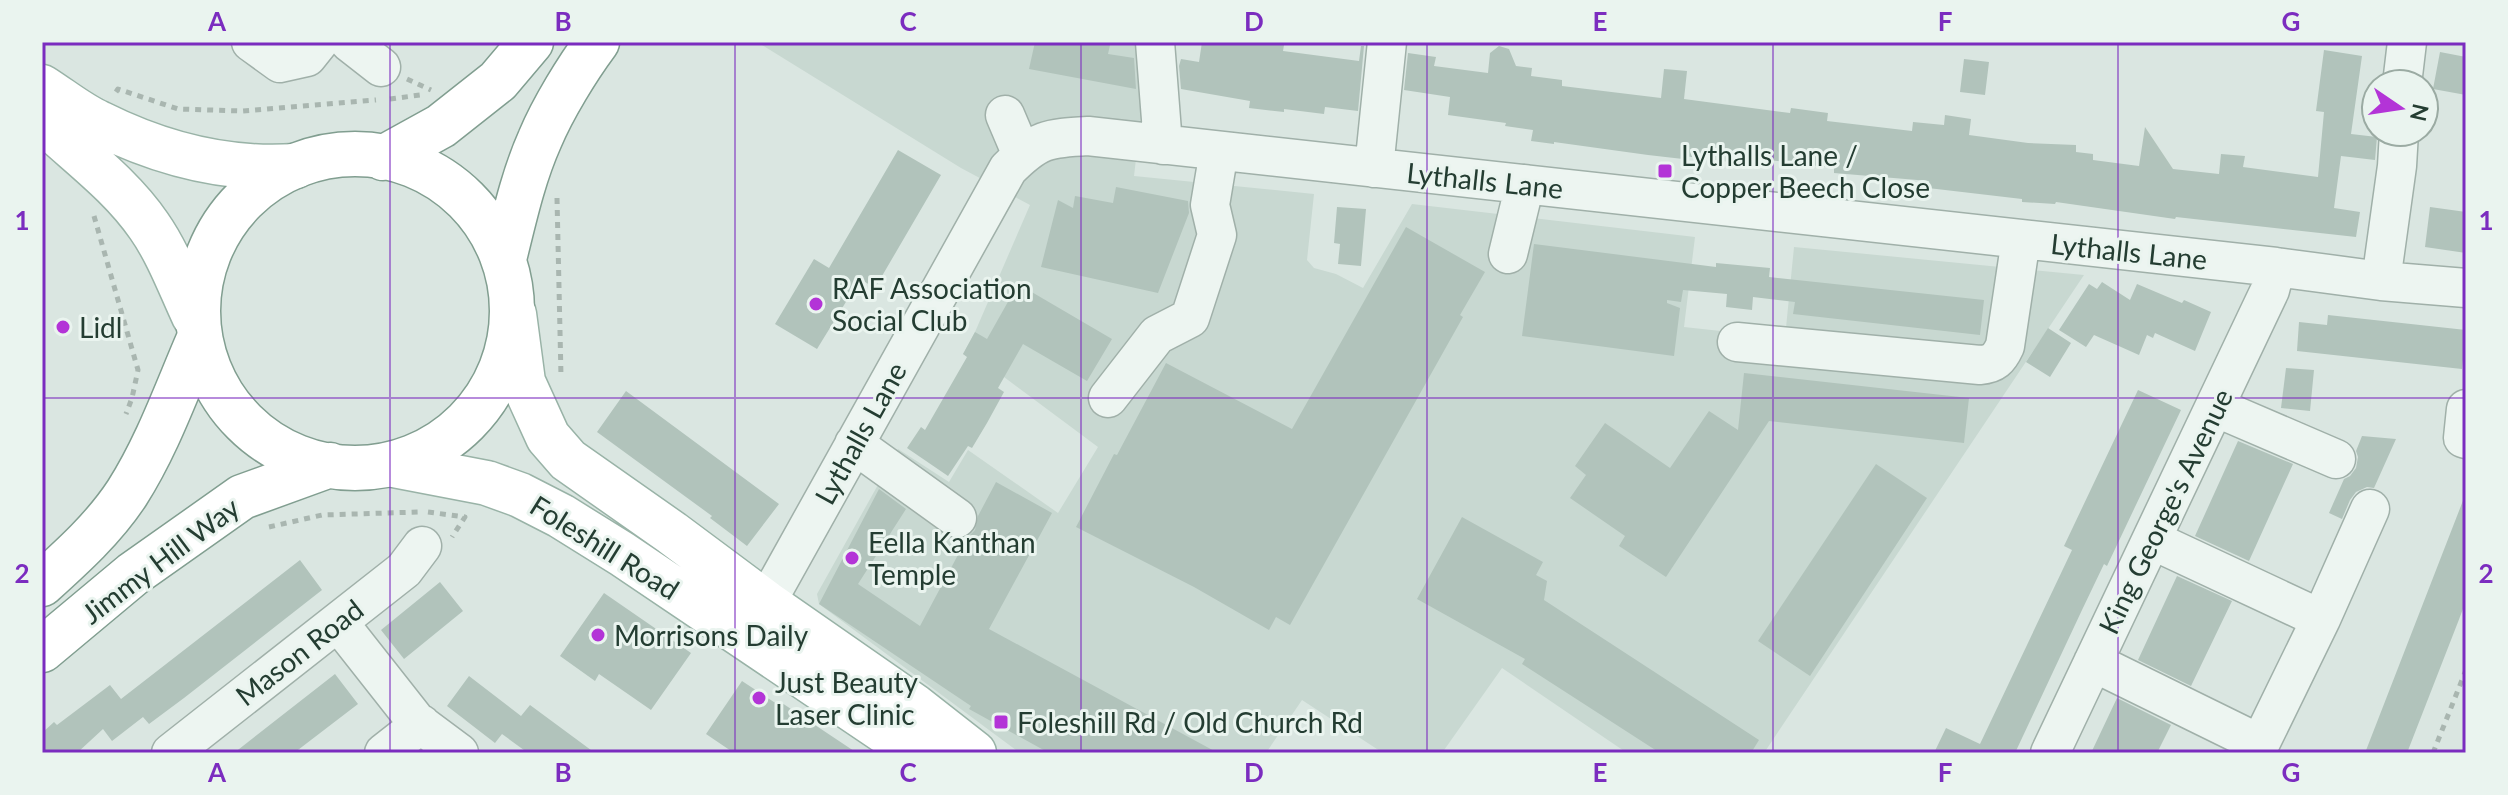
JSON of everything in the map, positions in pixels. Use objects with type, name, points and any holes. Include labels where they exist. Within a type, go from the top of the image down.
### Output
[{"type":"main road","points":[[383,158],[441,126],[498,81],[531,42]]},
{"type":"main road","points":[[504,259],[519,200],[540,139],[597,42]]},
{"type":"main road","points":[[42,87],[97,123],[182,155],[245,167],[296,166],[333,155],[359,154],[418,169],[440,180],[476,211],[496,240],[513,293],[523,382],[548,437],[568,460],[914,706],[974,753]]},
{"type":"main road","points":[[45,125],[80,153],[138,211],[151,229],[196,328],[213,381],[229,405],[248,425],[287,451],[330,465],[356,467],[393,465],[444,444],[470,421],[499,375],[509,348],[514,314]]},
{"type":"main road","name":"Jimmy Hill Way","points":[[42,584],[82,547],[127,493],[157,439],[196,328],[202,268],[211,243],[225,220],[245,199],[268,181],[296,166]]},
{"type":"main road","name":"Jimmy Hill Way","points":[[42,650],[133,574],[242,497],[330,465]]},
{"type":"main road","name":"Foleshill Road","points":[[393,465],[487,483],[520,495],[561,516],[622,554],[901,749]]},
{"type":"street","points":[[251,42],[280,63],[313,50]]},
{"type":"street","points":[[349,42],[381,67]]},
{"type":"street","points":[[1155,42],[1163,145]]},
{"type":"street","points":[[1374,168],[1387,42]]},
{"type":"street","points":[[2404,68],[2407,42]]},
{"type":"street","points":[[1005,115],[1022,155]]},
{"type":"street","name":"Lythalls Lane","points":[[766,603],[1008,169],[1031,147],[1056,138],[1088,136],[2466,288]]},
{"type":"street","points":[[2381,281],[2398,148]]},
{"type":"street","points":[[1108,398],[1157,335],[1190,318],[1217,235],[1210,205],[1219,151]]},
{"type":"street","points":[[1508,254],[1525,184]]},
{"type":"street","points":[[1737,342],[1990,364],[2000,358],[2005,346],[2021,239]]},
{"type":"street","name":"King George's Avenue","points":[[2050,753],[2270,290],[2276,267]]},
{"type":"street","points":[[2215,407],[2336,459]]},
{"type":"street","points":[[2466,409],[2463,438],[2466,439]]},
{"type":"street","points":[[854,444],[957,518]]},
{"type":"street","points":[[2093,662],[2258,748],[2370,509]]},
{"type":"street","points":[[2152,540],[2321,619]]},
{"type":"street","name":"Mason Road","points":[[171,753],[404,570],[422,546]]},
{"type":"street","points":[[338,622],[421,724],[459,753]]},
{"type":"street","points":[[384,753],[421,724]]},
{"type":"path","points":[[557,187],[561,386]]},
{"type":"path","points":[[258,530],[322,515],[425,512],[465,517],[444,549],[422,546]]},
{"type":"path","points":[[2433,753],[2466,670]]},
{"type":"shaded area","points":[[757,42],[1143,42],[1145,83],[1134,176],[1314,194],[1307,260],[1314,268],[1336,274],[1363,288],[1412,204],[1695,237],[1684,327],[1785,338],[1794,247],[2084,275],[1764,753],[1627,753],[1502,668],[1442,753],[1383,753],[1302,700],[1266,753],[1020,753],[819,604],[817,594],[898,449],[949,482],[968,450],[1058,513],[1098,447],[1004,377],[963,354],[1030,205],[961,168]]},
{"type":"building","points":[[1035,42],[1110,45],[1108,54],[1134,58],[1136,89],[1029,69]]},
{"type":"building","points":[[1202,42],[1284,45],[1283,51],[1359,61],[1361,46],[1364,46],[1358,111],[1325,107],[1324,114],[1249,108],[1250,101],[1181,89],[1181,59],[1199,62]]},
{"type":"building","points":[[1499,46],[1509,49],[1516,66],[1532,68],[1531,76],[1562,80],[1562,86],[1661,98],[1664,69],[1687,71],[1684,99],[1790,113],[1791,108],[1828,113],[1827,121],[1912,131],[1913,122],[1944,125],[1945,115],[1971,119],[1969,135],[2028,143],[2076,145],[2076,152],[2093,154],[2093,160],[2139,166],[2145,127],[2173,169],[2219,174],[2221,154],[2245,156],[2243,167],[2318,177],[2324,112],[2316,111],[2324,50],[2362,56],[2351,134],[2360,135],[2360,148],[2376,148],[2375,160],[2341,156],[2334,208],[2360,212],[2356,237],[2175,219],[2056,202],[2022,202],[2022,199],[1928,188],[1929,181],[1834,173],[1834,168],[1769,160],[1768,167],[1531,141],[1533,130],[1448,115],[1450,97],[1404,90],[1408,53],[1436,57],[1434,66],[1488,73],[1490,53]]},
{"type":"building","points":[[2440,52],[2466,57],[2466,95],[2440,90],[2440,68],[2437,68]]},
{"type":"building","points":[[1964,59],[1989,62],[1985,95],[1960,92]]},
{"type":"building","points":[[898,150],[941,175],[875,288],[860,279],[817,349],[775,324],[814,259],[829,268]]},
{"type":"building","points":[[1116,187],[1188,201],[1189,213],[1158,293],[1041,267],[1058,200],[1073,208],[1075,196],[1113,203]]},
{"type":"building","points":[[1337,207],[1366,209],[1361,266],[1338,264],[1340,244],[1334,243]]},
{"type":"building","points":[[2430,207],[2466,212],[2466,253],[2425,247]]},
{"type":"building","points":[[1406,227],[1485,272],[1460,315],[1463,317],[1290,625],[1276,617],[1269,630],[1194,587],[1076,527],[1166,363],[1292,429]]},
{"type":"building","points":[[1534,244],[1716,267],[1716,263],[1770,268],[1769,277],[1984,300],[1980,335],[1793,314],[1795,302],[1753,297],[1752,310],[1726,307],[1727,294],[1683,290],[1681,302],[1667,300],[1667,303],[1680,308],[1674,356],[1522,336]]},
{"type":"building","points":[[2102,282],[2130,300],[2137,284],[2211,312],[2195,351],[2155,333],[2153,338],[2147,335],[2139,355],[2094,335],[2086,347],[2059,330],[2089,284],[2097,289]]},
{"type":"building","points":[[1018,284],[1112,339],[1087,381],[1023,344],[998,388],[1004,392],[987,423],[972,448],[968,446],[948,476],[907,448],[921,427],[925,430],[967,357],[963,354],[975,332],[987,339]]},
{"type":"building","points":[[2328,315],[2466,330],[2462,369],[2297,351],[2299,322],[2327,325]]},
{"type":"building","points":[[2048,328],[2071,343],[2050,377],[2026,362]]},
{"type":"building","points":[[2286,368],[2314,370],[2310,411],[2281,408]]},
{"type":"building","points":[[1744,373],[1969,398],[1964,443],[1769,421],[1666,577],[1619,546],[1625,536],[1570,498],[1586,475],[1575,466],[1605,423],[1670,468],[1709,411],[1738,430]]},
{"type":"building","points":[[2138,390],[2181,410],[2015,753],[1934,753],[1946,728],[1980,744],[2072,550],[2064,546]]},
{"type":"building","points":[[626,391],[779,504],[747,546],[710,518],[712,516],[597,432]]},
{"type":"building","points":[[2362,436],[2396,439],[2374,488],[2367,487],[2356,492],[2342,519],[2329,513],[2344,479],[2356,468],[2356,451]]},
{"type":"building","points":[[2238,441],[2293,464],[2249,561],[2195,536]]},
{"type":"building","points":[[1876,464],[1927,498],[1810,676],[1758,641]]},
{"type":"building","points":[[996,482],[1052,513],[989,629],[1218,753],[1049,753],[969,709],[971,706],[819,604],[879,489],[906,509],[858,584],[920,626],[967,538],[975,530],[978,516]]},
{"type":"building","points":[[2464,498],[2466,601],[2458,622],[2407,753],[2365,753]]},
{"type":"building","points":[[1462,517],[1543,562],[1536,575],[1547,581],[1544,600],[1759,740],[1751,753],[1660,753],[1522,664],[1525,659],[1417,599]]},
{"type":"building","points":[[300,560],[322,590],[184,698],[149,724],[143,717],[112,741],[103,729],[77,753],[42,753],[42,733],[54,722],[57,725],[110,685],[121,699]]},
{"type":"building","points":[[2177,576],[2232,601],[2191,686],[2138,660]]},
{"type":"building","points":[[440,582],[463,611],[404,659],[381,630]]},
{"type":"building","points":[[604,593],[691,653],[651,710],[599,674],[595,681],[560,656]]},
{"type":"building","points":[[335,674],[358,704],[294,753],[234,753]]},
{"type":"building","points":[[469,676],[521,716],[530,705],[595,753],[528,753],[502,734],[495,743],[447,706]]},
{"type":"building","points":[[742,681],[780,706],[782,703],[857,753],[734,753],[706,734]]},
{"type":"building","points":[[2117,698],[2171,725],[2157,753],[2091,753]]},
{"type":"place","name":"Lythalls Lane / Copper Beech Close","points":[[1665,171]]},
{"type":"place","name":"RAF Association Social Club","points":[[816,304]]},
{"type":"place","name":"Lidl","points":[[63,327]]},
{"type":"place","name":"Eella Kanthan Temple","points":[[852,558]]},
{"type":"place","name":"Morrisons Daily","points":[[598,635]]},
{"type":"place","name":"Just Beauty Laser Clinic","points":[[759,698]]},
{"type":"place","name":"Foleshill Rd / Old Church Rd","points":[[1001,722]]}]
